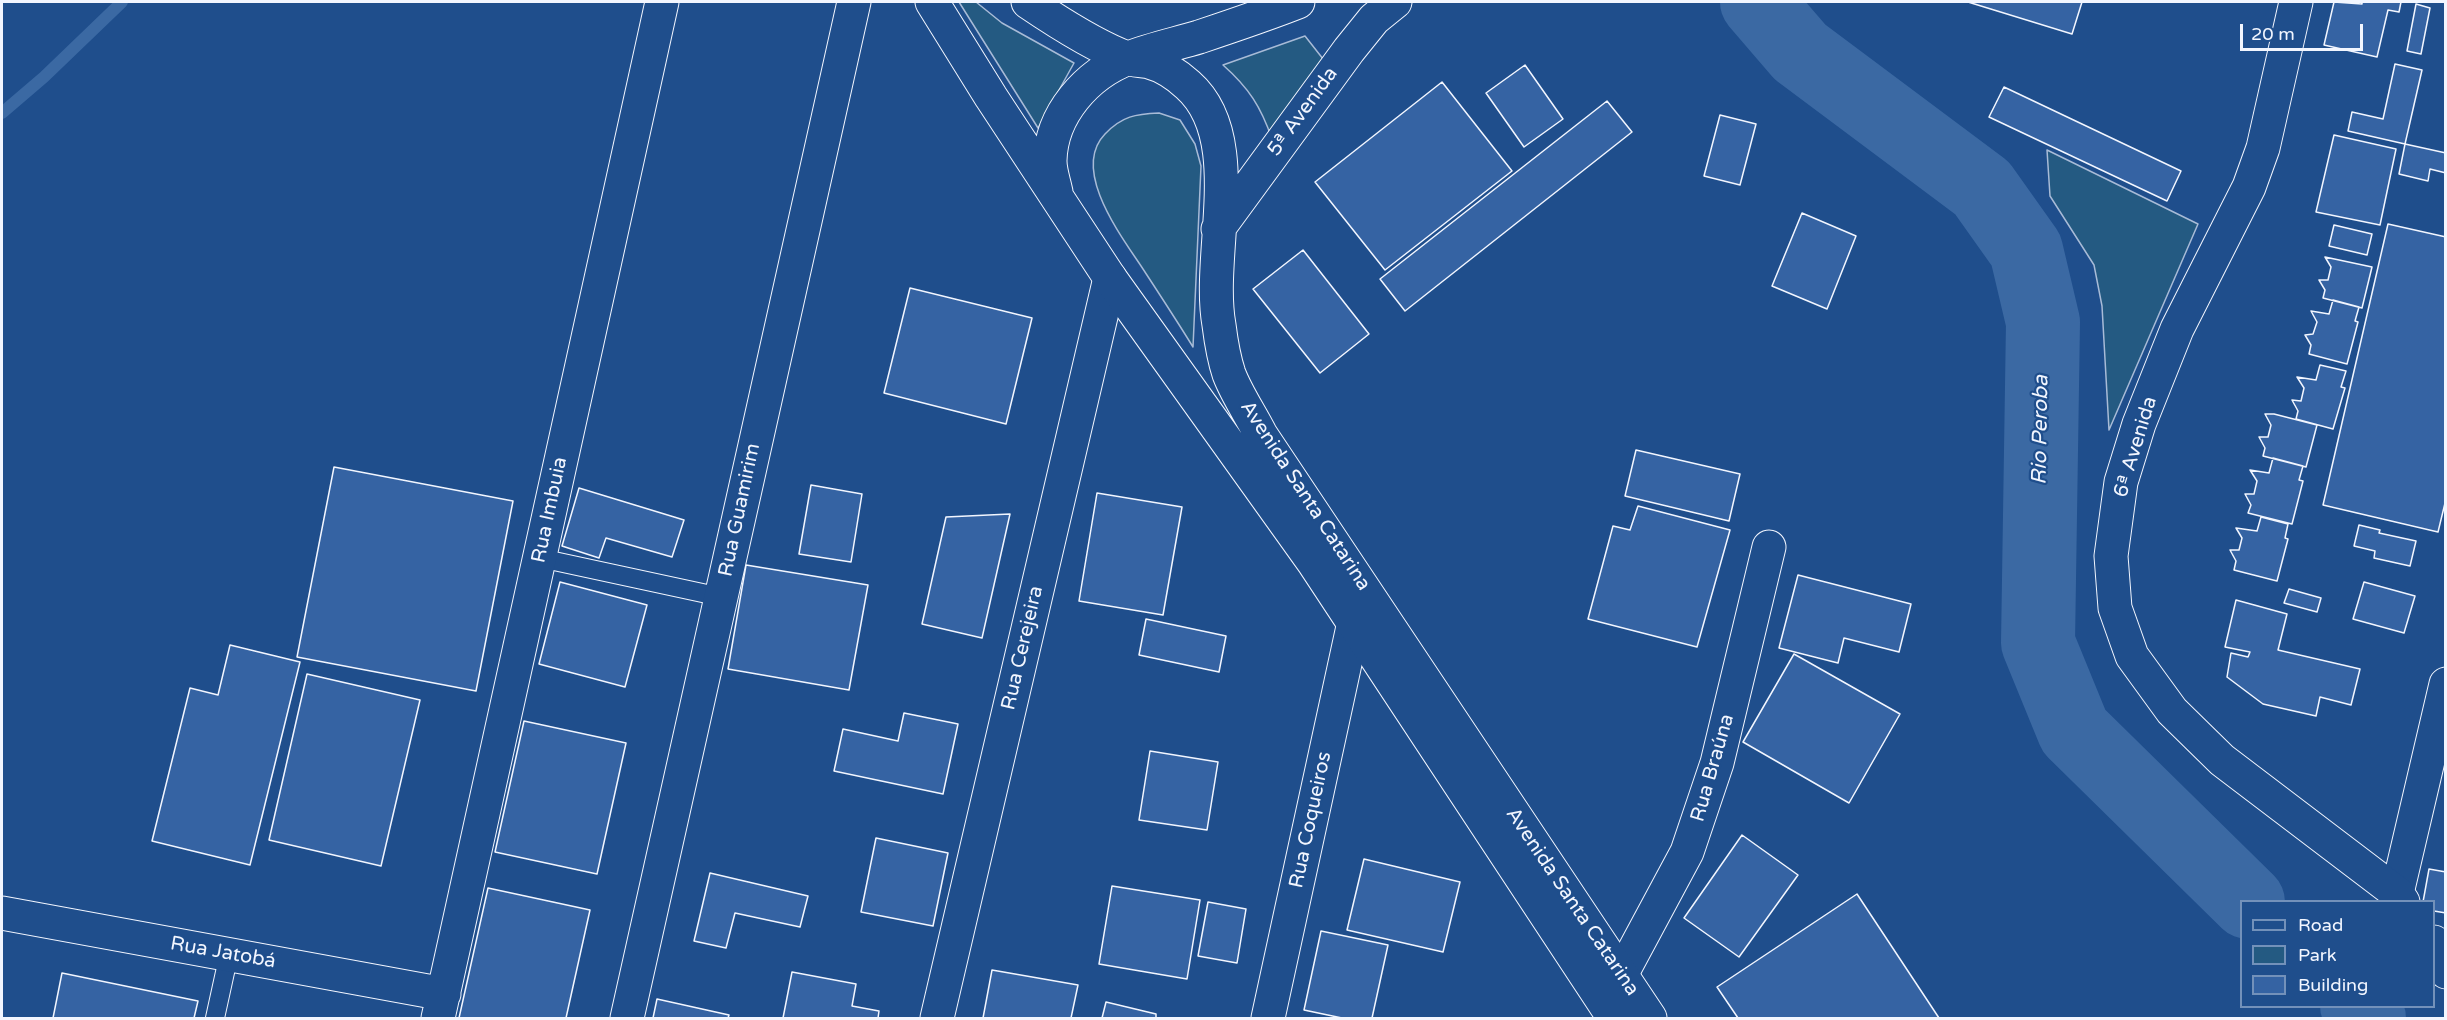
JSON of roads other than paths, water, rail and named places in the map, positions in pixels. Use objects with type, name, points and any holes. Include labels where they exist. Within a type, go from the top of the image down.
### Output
[{"type":"street","name":"Rua Imbuia","points":[[441,1006],[662,2]]},
{"type":"street","name":"Rua Guamirim","points":[[627,1018],[854,2]]},
{"type":"street","name":"Avenida Santa Catarina","points":[[932,2],[1110,278],[1354,622],[1614,1018]]},
{"type":"street","name":"Avenida Santa Catarina","points":[[1028,2],[1060,23],[1127,58],[1149,62],[1167,69],[1190,86],[1207,108],[1217,133],[1221,167],[1216,274],[1218,323],[1229,374],[1261,435],[1650,1018]]},
{"type":"street","points":[[1056,197],[1050,162],[1054,135],[1063,113],[1077,94],[1099,74],[1127,58],[1251,21],[1298,2]]},
{"type":"street","name":"5ª Avenida","points":[[1218,229],[1349,50],[1374,20],[1395,2]]},
{"type":"street","name":"6ª Avenida","points":[[2296,2],[2263,148],[2249,187],[2177,329],[2139,424],[2121,482],[2110,556],[2115,608],[2132,656],[2172,711],[2222,760],[2400,897]]},
{"type":"street","name":"Rua Cerejeira","points":[[937,1018],[1110,278]]},
{"type":"street","name":"Rua Braúna","points":[[1621,975],[1687,852],[1717,763],[1769,547]]},
{"type":"street","name":"Rua Coqueiros","points":[[1268,1018],[1354,622]]},
{"type":"street","points":[[2400,897],[2445,684]]},
{"type":"street","name":"Rua Jatobá","points":[[2,913],[229,954],[441,1006]]},
{"type":"street","points":[[2435,947],[2445,972]]},
{"type":"lane","points":[[540,558],[721,597]]},
{"type":"lane","points":[[214,1018],[229,954]]},
{"type":"waterway","name":"Rio Peroba","points":[[2,113],[44,77],[122,2]]},
{"type":"waterway","name":"Rio Peroba","points":[[1757,2],[1800,52],[1982,188],[2026,250],[2043,322],[2038,643],[2074,731],[2246,900]]},
{"type":"waterway","name":"Rio Peroba","points":[[2359,1008],[2369,1018]]}]
